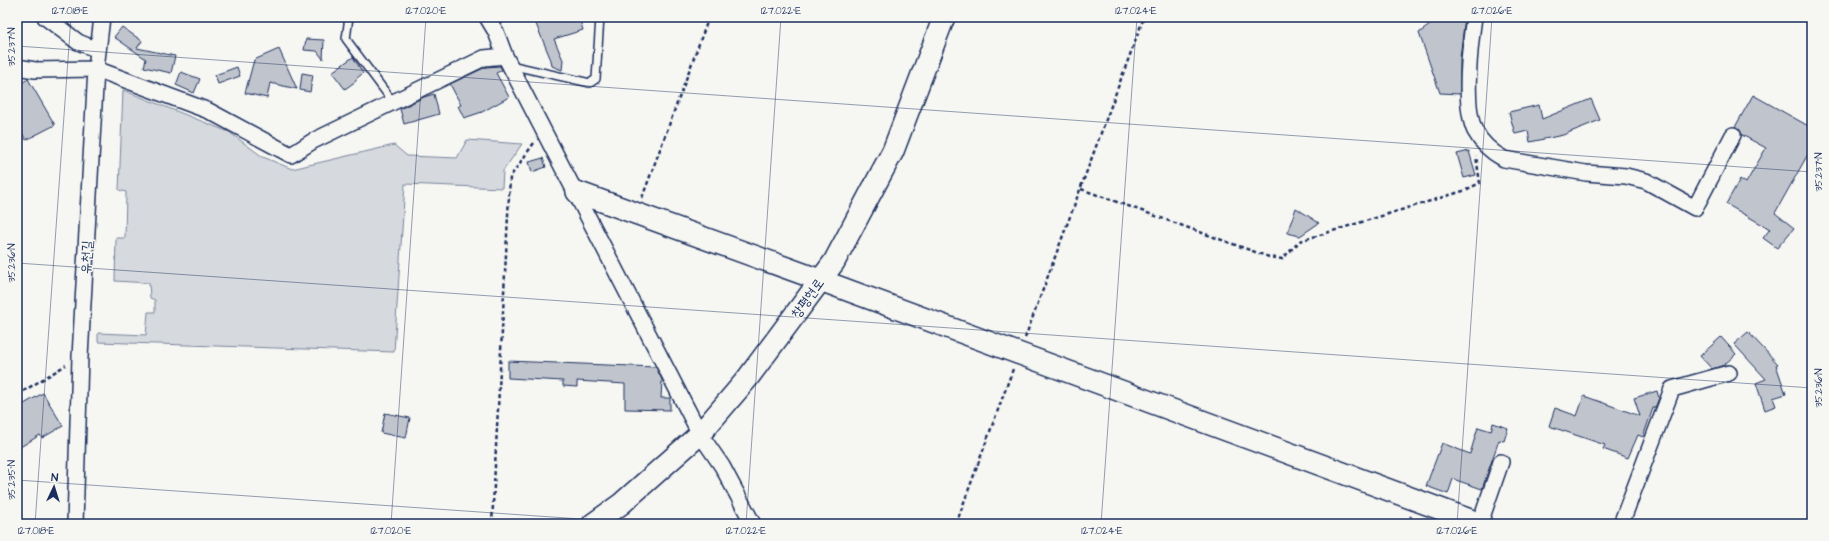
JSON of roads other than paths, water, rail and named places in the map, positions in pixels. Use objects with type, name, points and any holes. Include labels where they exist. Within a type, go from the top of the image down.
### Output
[{"type":"street","points":[[45,17],[78,42],[98,50]]},
{"type":"street","name":"유천길","points":[[75,524],[80,357],[96,69],[102,17]]},
{"type":"street","points":[[487,17],[700,434],[722,466],[753,524]]},
{"type":"street","name":"창평현로","points":[[593,524],[621,504],[700,434],[747,379],[834,262],[893,151],[944,17]]},
{"type":"street","points":[[1474,17],[1468,68],[1472,121],[1479,136],[1493,153],[1504,158],[1542,166],[1586,173],[1626,176],[1646,181],[1695,208],[1733,135]]},
{"type":"street","points":[[17,67],[35,70],[96,69],[210,111],[291,155],[313,141],[484,58],[508,60]]},
{"type":"street","points":[[577,192],[820,280],[1480,524],[1501,462]]},
{"type":"street","points":[[1621,524],[1672,389],[1729,373]]},
{"type":"lane","points":[[349,17],[346,39],[393,102]]},
{"type":"lane","points":[[508,60],[590,83],[596,80],[600,17]]}]
